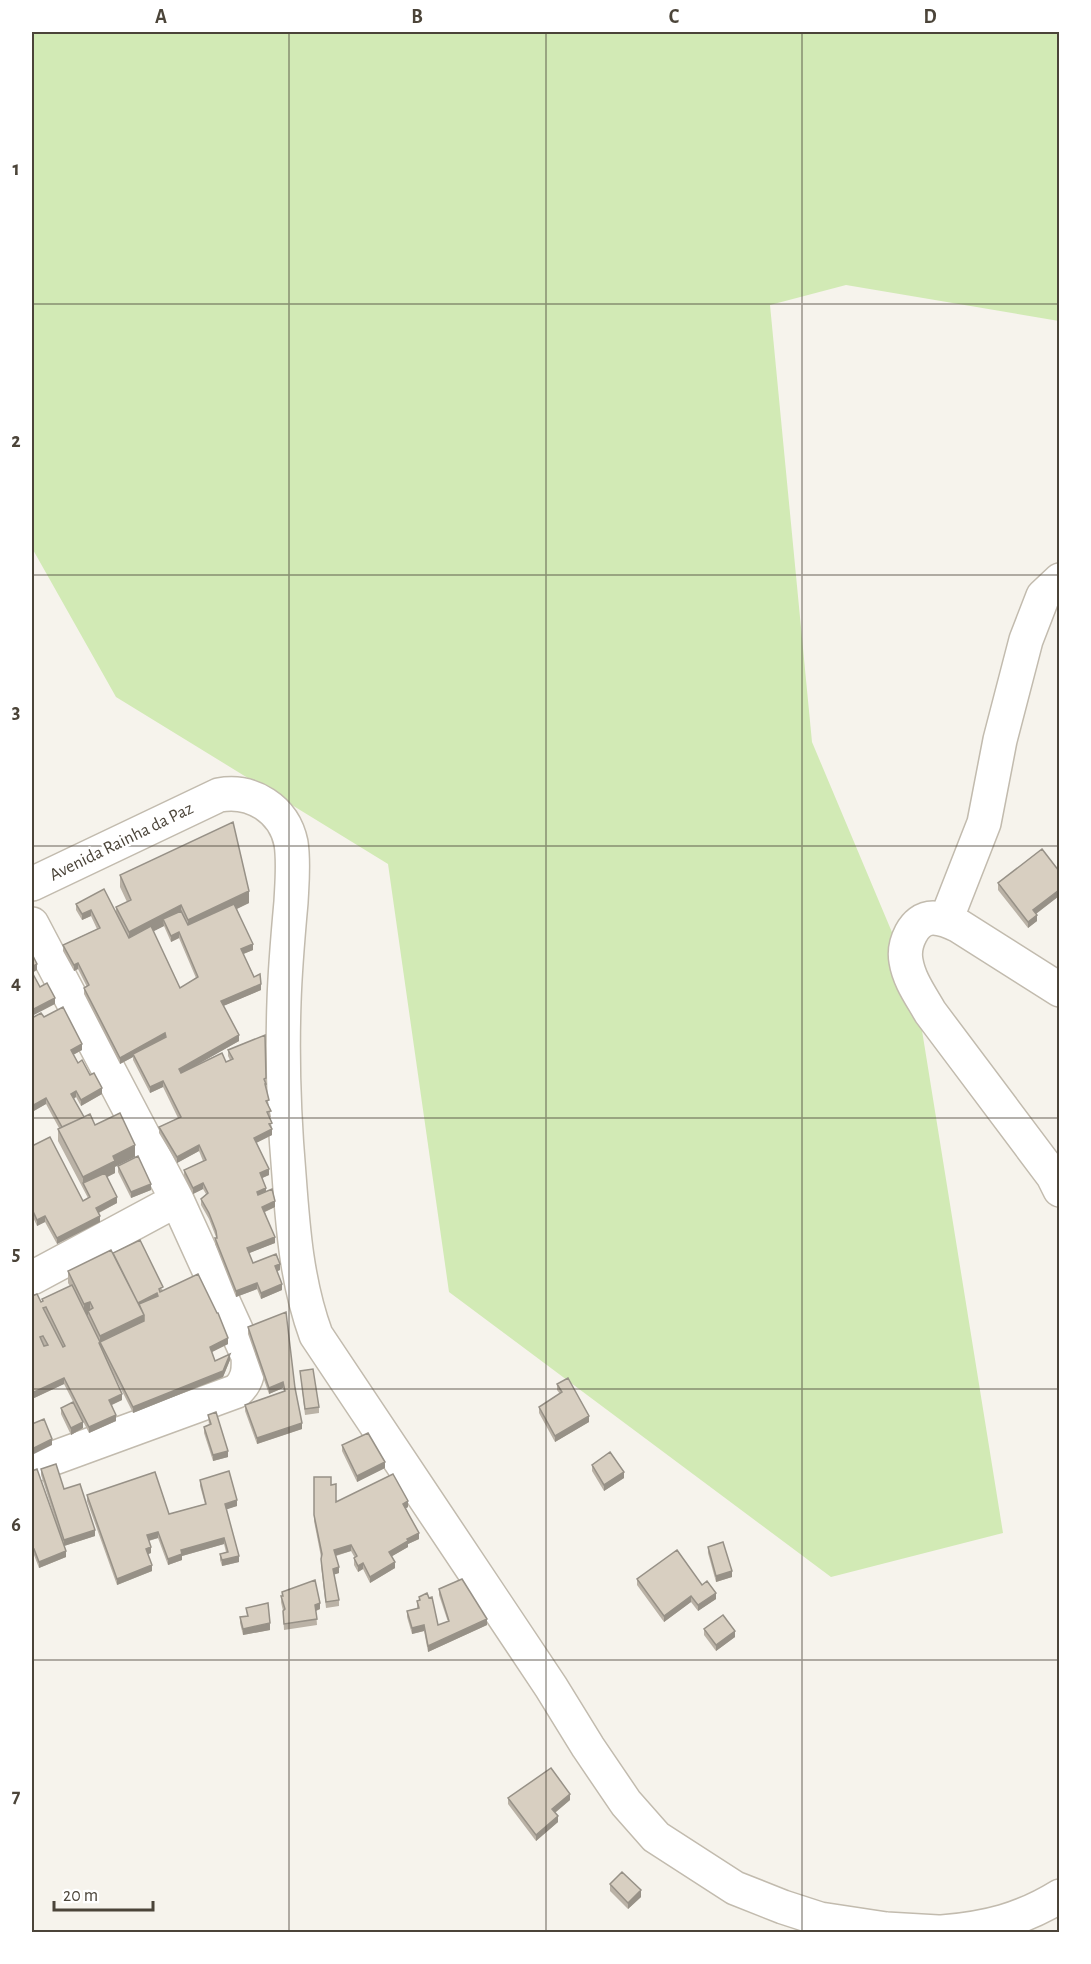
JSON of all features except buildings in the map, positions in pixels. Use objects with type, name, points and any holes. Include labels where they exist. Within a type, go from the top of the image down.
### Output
[{"type":"street","points":[[946,920],[984,823],[1000,741],[1026,640],[1043,596],[1059,580]]},
{"type":"street","name":"Avenida Rainha da Paz","points":[[32,884],[210,798],[229,794],[257,798],[271,808],[283,822],[291,842],[292,865],[284,1001],[284,1107],[294,1245],[305,1305],[316,1335],[551,1687],[588,1747],[626,1803],[656,1837],[735,1888],[783,1907],[820,1919],[886,1929],[940,1932]]},
{"type":"street","points":[[1059,990],[946,920],[930,918],[921,921],[912,931],[906,948],[905,960],[909,973],[930,1012],[1053,1176],[1059,1190]]},
{"type":"street","points":[[32,924],[177,1200],[248,1356],[249,1367],[244,1384],[237,1391],[32,1466]]},
{"type":"street","points":[[32,1278],[177,1200]]},
{"type":"street","points":[[940,1932],[979,1929],[1026,1915],[1059,1896]]},
{"type":"green space","points":[[32,32],[1059,32],[1059,321],[846,285],[770,305],[812,742],[915,987],[1003,1533],[831,1577],[449,1292],[388,864],[116,697],[32,548]]}]
